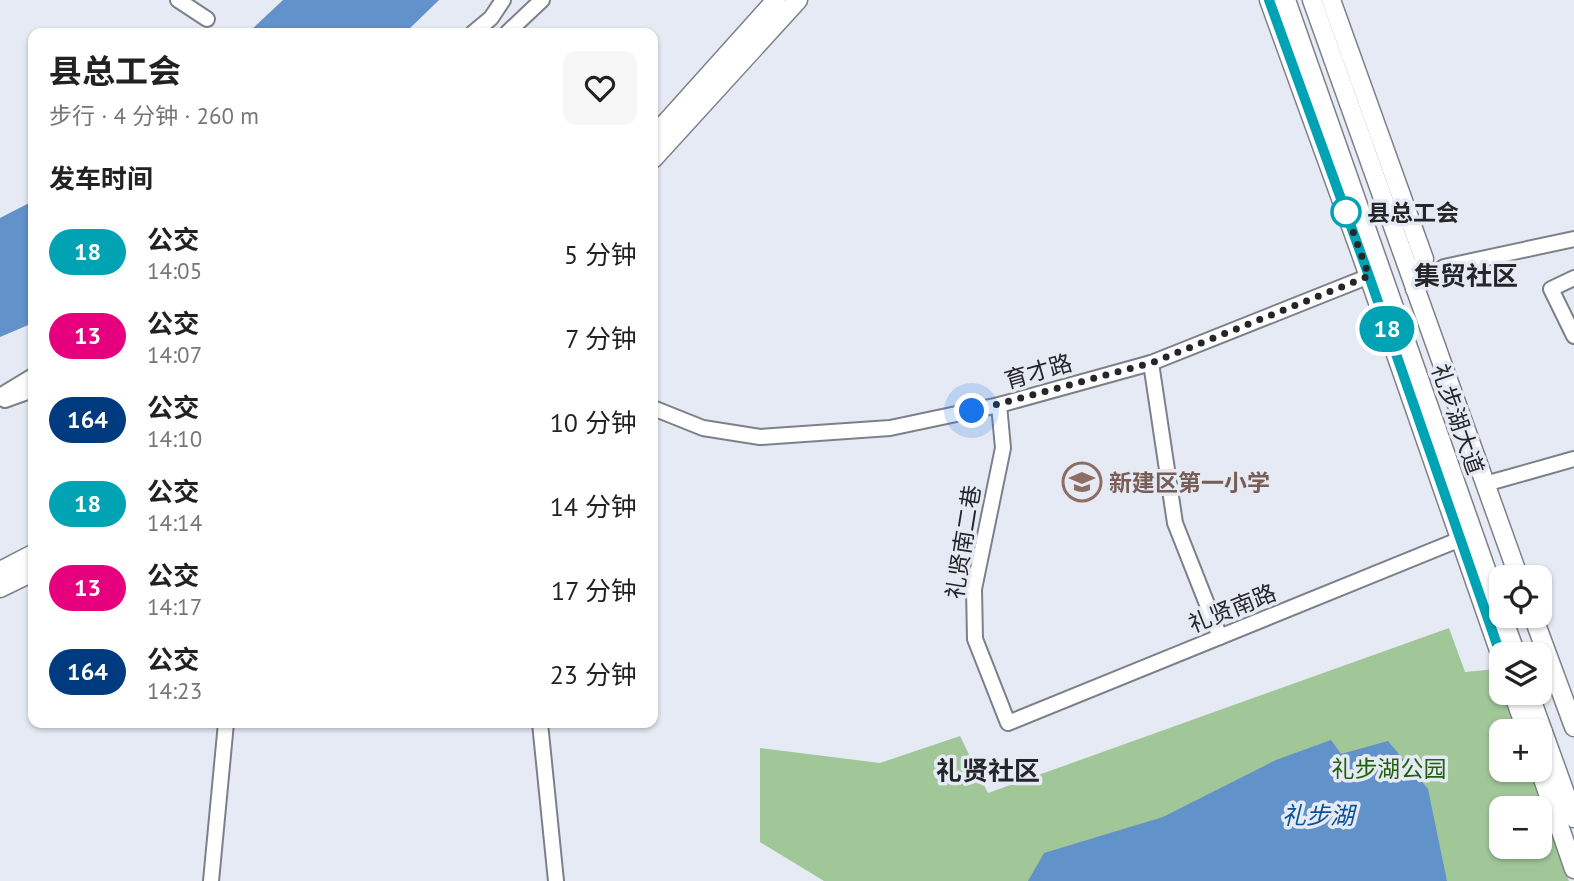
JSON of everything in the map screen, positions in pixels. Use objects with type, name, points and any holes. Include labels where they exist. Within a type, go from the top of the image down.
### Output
[{"type":"main road","points":[[658,131],[776,0]]},
{"type":"main road","points":[[658,154],[798,0]]},
{"type":"main road","points":[[1269,0],[1375,274]]},
{"type":"main road","name":"礼步湖大道","points":[[1286,0],[1375,274],[1466,537],[1489,587]]},
{"type":"main road","name":"礼步湖大道","points":[[1311,0],[1515,565]]},
{"type":"main road","points":[[1331,0],[1424,259],[1415,289]]},
{"type":"main road","points":[[1466,537],[1497,642]]},
{"type":"main road","points":[[0,571],[28,557]]},
{"type":"main road","points":[[0,588],[28,574]]},
{"type":"main road","points":[[1538,628],[1574,727]]},
{"type":"main road","points":[[1533,705],[1574,818]]},
{"type":"main road","points":[[1544,782],[1574,869]]},
{"type":"street","points":[[178,0],[206,19]]},
{"type":"street","points":[[479,28],[491,18],[503,0]]},
{"type":"street","points":[[512,28],[542,0]]},
{"type":"street","points":[[1415,289],[1444,267],[1574,239]]},
{"type":"street","name":"育才路","points":[[658,410],[703,428],[760,437],[890,428],[999,405],[1151,363],[1375,274]]},
{"type":"street","points":[[1574,278],[1551,289],[1574,336]]},
{"type":"street","points":[[1151,363],[1175,523],[1220,637]]},
{"type":"street","points":[[0,396],[28,379]]},
{"type":"street","points":[[0,402],[28,392]]},
{"type":"street","name":"礼贤南二巷","points":[[999,405],[1003,448],[974,589],[975,639],[1008,723]]},
{"type":"street","points":[[1485,484],[1574,459]]},
{"type":"street","name":"礼贤南路","points":[[1008,723],[1466,537]]},
{"type":"street","points":[[211,881],[226,728]]},
{"type":"street","points":[[541,728],[556,881]]},
{"type":"green space","name":"礼步湖公园","points":[[1449,628],[1465,672],[1489,670],[1489,705],[1508,705],[1514,719],[1489,719],[1489,782],[1535,782],[1540,796],[1489,796],[1489,859],[1552,859],[1552,831],[1569,881],[824,881],[760,842],[760,748],[880,763],[960,736],[988,793]]},
{"type":"water","points":[[283,0],[439,0],[410,28],[253,28]]},
{"type":"water","points":[[28,204],[28,325],[0,337],[0,218]]},
{"type":"water","name":"礼步湖","points":[[1331,740],[1341,754],[1388,741],[1428,789],[1447,881],[1028,881],[1044,853],[1163,817],[1276,760]]},
{"type":"bus line","name":"18","points":[[1269,0],[1369,276],[1496,642]]},
{"type":"place","name":"县总工会","points":[[1346,212]]},
{"type":"place","name":"新建区第一小学","points":[[1082,482]]},
{"type":"district","name":"集贸社区","points":[[1466,275]]},
{"type":"district","name":"礼贤社区","points":[[988,770]]},
{"type":"route","points":[[972,411],[1151,363],[1369,276],[1342,201],[1346,212]]}]
